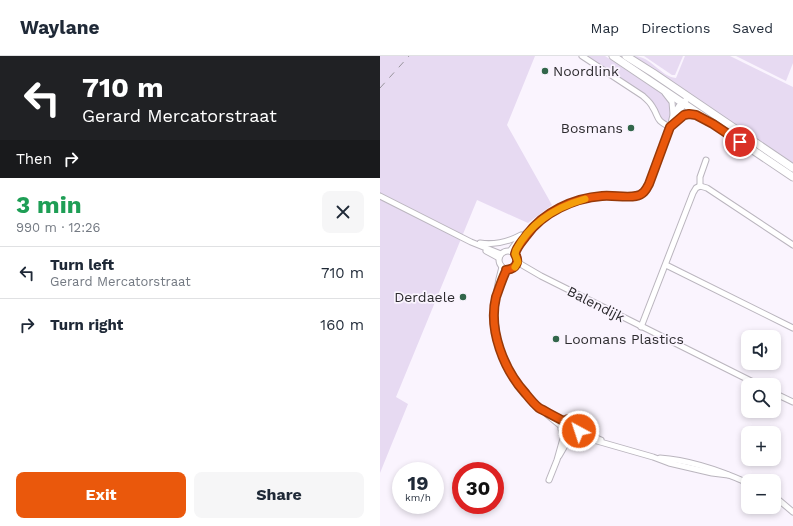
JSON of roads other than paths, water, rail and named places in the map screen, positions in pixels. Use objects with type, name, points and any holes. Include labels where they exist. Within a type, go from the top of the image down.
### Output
[{"type":"highway","points":[[612,56],[658,87],[741,133]]},
{"type":"highway","points":[[626,56],[793,168]]},
{"type":"highway","points":[[645,68],[684,102],[713,124],[793,177]]},
{"type":"street","points":[[582,56],[643,96],[652,105],[657,119],[670,127]]},
{"type":"street","points":[[471,242],[489,245],[508,241],[524,234],[555,211],[580,200],[614,195],[635,197],[642,194],[649,184],[673,115],[672,102],[658,87]]},
{"type":"street","points":[[670,127],[684,102]]},
{"type":"street","points":[[673,115],[684,102]]},
{"type":"street","points":[[670,127],[681,117],[689,114],[696,115],[713,124]]},
{"type":"street","points":[[700,186],[700,177],[706,160]]},
{"type":"street","points":[[700,186],[707,188],[793,244]]},
{"type":"street","points":[[641,327],[693,193],[696,188],[700,186]]},
{"type":"street","points":[[380,196],[500,256]]},
{"type":"street","points":[[513,252],[530,229]]},
{"type":"street","points":[[513,252],[524,234]]},
{"type":"street","points":[[504,268],[499,263],[500,256],[505,251],[513,252]]},
{"type":"street","points":[[504,268],[514,267],[518,262],[513,252]]},
{"type":"street","name":"Balendijk","points":[[518,262],[541,276],[745,378]]},
{"type":"street","points":[[666,265],[793,328]]},
{"type":"street","name":"Balendijk","points":[[514,267],[541,276]]},
{"type":"street","points":[[504,268],[498,280],[495,326],[502,356],[514,380],[540,408],[562,423]]},
{"type":"street","points":[[781,396],[792,400]]},
{"type":"street","points":[[549,480],[557,460],[564,435],[561,429],[562,423],[570,418],[576,420],[579,429],[582,432],[609,445]]},
{"type":"street","points":[[576,435],[579,429]]},
{"type":"street","points":[[564,435],[570,437],[576,435],[669,463],[691,466],[741,480]]},
{"type":"street","points":[[557,460],[570,437]]},
{"type":"street","points":[[781,502],[793,512]]},
{"type":"railway","points":[[380,88],[409,56]]},
{"type":"place","name":"Noordlink","points":[[545,71]]},
{"type":"place","name":"Bosmans","points":[[631,128]]},
{"type":"place","name":"Derdaele","points":[[463,297]]},
{"type":"place","name":"Loomans Plastics","points":[[556,339]]}]
